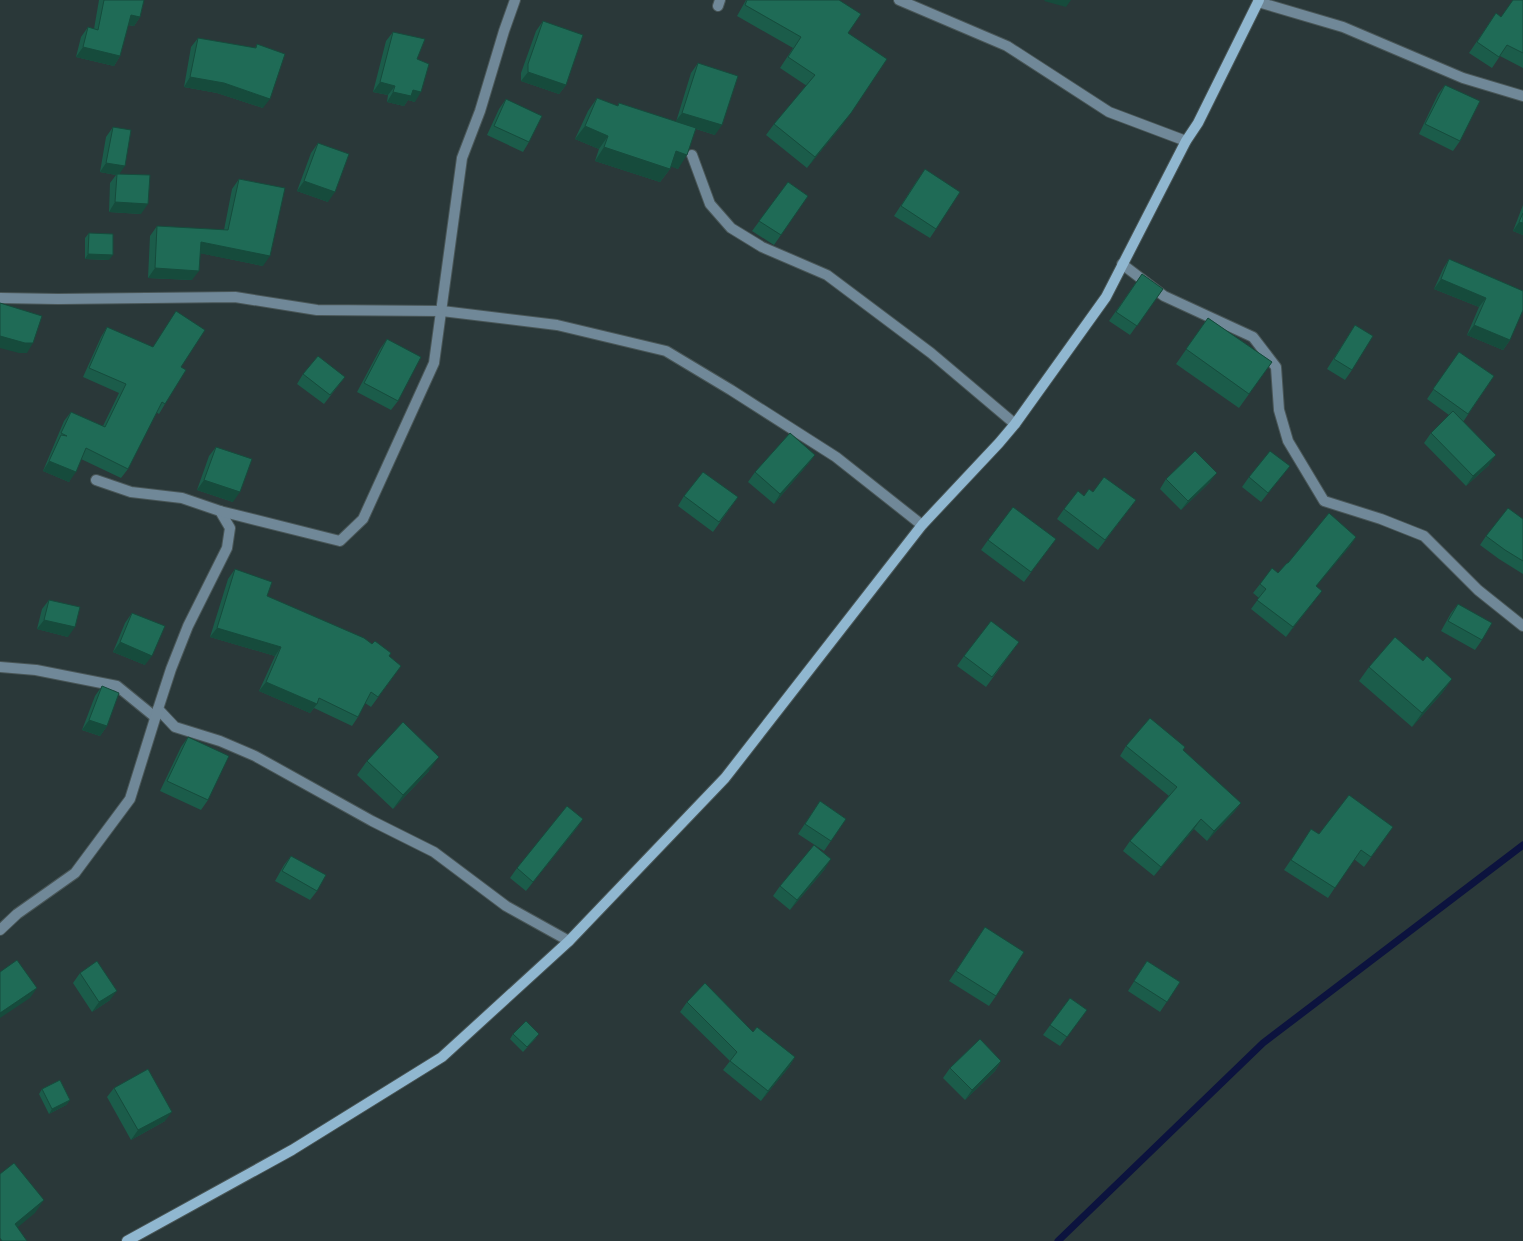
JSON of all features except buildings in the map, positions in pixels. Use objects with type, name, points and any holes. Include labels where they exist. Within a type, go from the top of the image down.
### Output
[{"type":"street","points":[[96,480],[131,492],[182,498],[220,511],[340,542],[363,519],[393,457],[434,363],[462,158],[480,111],[515,0]]},
{"type":"street","points":[[899,0],[1007,46],[1109,112],[1186,141]]},
{"type":"street","points":[[127,1241],[292,1150],[442,1058],[569,941],[725,778],[922,525],[1000,444],[1106,296],[1186,141],[1198,123],[1258,1],[1343,27],[1463,78],[1523,96]]},
{"type":"street","points":[[692,155],[710,204],[732,228],[762,247],[827,275],[931,353],[1015,424]]},
{"type":"street","points":[[1122,264],[1164,296],[1253,337],[1276,367],[1279,410],[1288,441],[1324,501],[1382,519],[1424,536],[1478,590],[1523,626]]},
{"type":"street","points":[[0,298],[235,297],[317,310],[442,311],[557,325],[666,351],[836,457],[922,525]]},
{"type":"street","points":[[0,930],[17,914],[75,873],[130,799],[172,668],[188,626],[227,548],[230,528],[220,511]]},
{"type":"street","points":[[0,667],[36,670],[116,686],[175,727],[220,740],[255,756],[372,821],[434,852],[506,906],[569,941]]},
{"type":"waterway","points":[[1058,1241],[1263,1043],[1523,845]]}]
